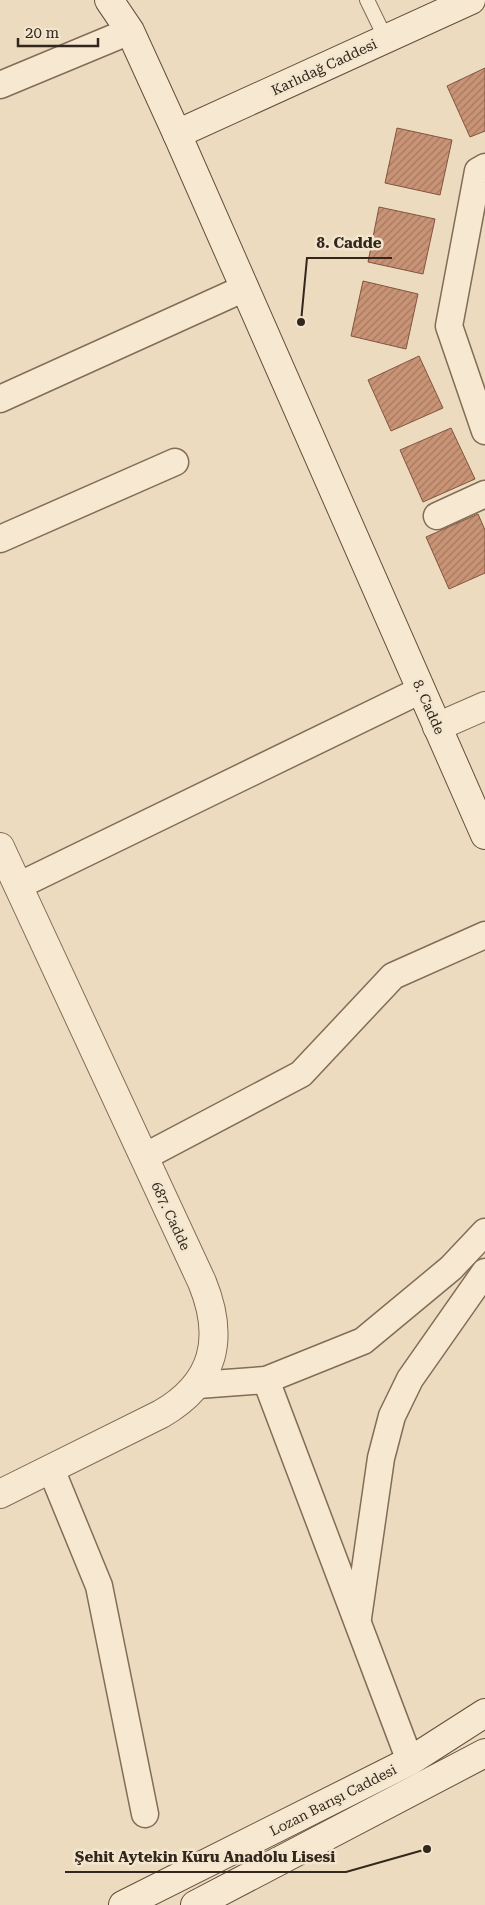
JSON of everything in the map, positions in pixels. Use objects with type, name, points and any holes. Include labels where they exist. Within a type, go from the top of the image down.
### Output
[{"type":"main road","name":"8. Cadde","points":[[109,0],[130,31],[177,134],[485,835]]},
{"type":"main road","name":"Karlıdağ Caddesi","points":[[177,134],[471,0]]},
{"type":"main road","points":[[437,727],[485,706]]},
{"type":"main road","name":"687. Cadde","points":[[0,847],[202,1282],[211,1309],[214,1332],[207,1368],[198,1384],[174,1407],[0,1494]]},
{"type":"main road","name":"Lozan Barışı Caddesi","points":[[123,1905],[410,1761],[485,1713]]},
{"type":"main road","name":"Lozan Barışı Caddesi","points":[[195,1905],[485,1753]]},
{"type":"street","points":[[0,85],[130,31]]},
{"type":"street","points":[[485,168],[478,170],[449,326],[485,431]]},
{"type":"street","points":[[0,399],[245,288]]},
{"type":"street","points":[[0,539],[175,462]]},
{"type":"street","points":[[437,516],[485,494]]},
{"type":"street","points":[[18,886],[421,690]]},
{"type":"street","points":[[144,1158],[301,1074],[393,976],[485,935]]},
{"type":"street","points":[[198,1384],[266,1380],[363,1340],[451,1268],[485,1232]]},
{"type":"street","points":[[357,1621],[381,1458],[392,1416],[410,1380],[485,1272]]},
{"type":"street","points":[[266,1380],[410,1761]]},
{"type":"street","points":[[50,1469],[99,1586],[145,1814]]},
{"type":"lane","points":[[367,0],[386,39]]},
{"type":"building","points":[[485,68],[485,131],[470,137],[447,86]]},
{"type":"building","points":[[397,128],[452,140],[440,195],[385,183]]},
{"type":"building","points":[[379,207],[435,219],[423,274],[368,262]]},
{"type":"building","points":[[363,281],[418,294],[406,349],[351,336]]},
{"type":"building","points":[[419,356],[443,408],[391,431],[368,380]]},
{"type":"building","points":[[451,428],[475,479],[423,502],[400,450]]},
{"type":"building","points":[[478,514],[485,530],[485,573],[449,589],[426,537]]},
{"type":"place","name":"8. Cadde","points":[[301,322]]},
{"type":"place","name":"Şehit Aytekin Kuru Anadolu Lisesi","points":[[427,1849]]}]
